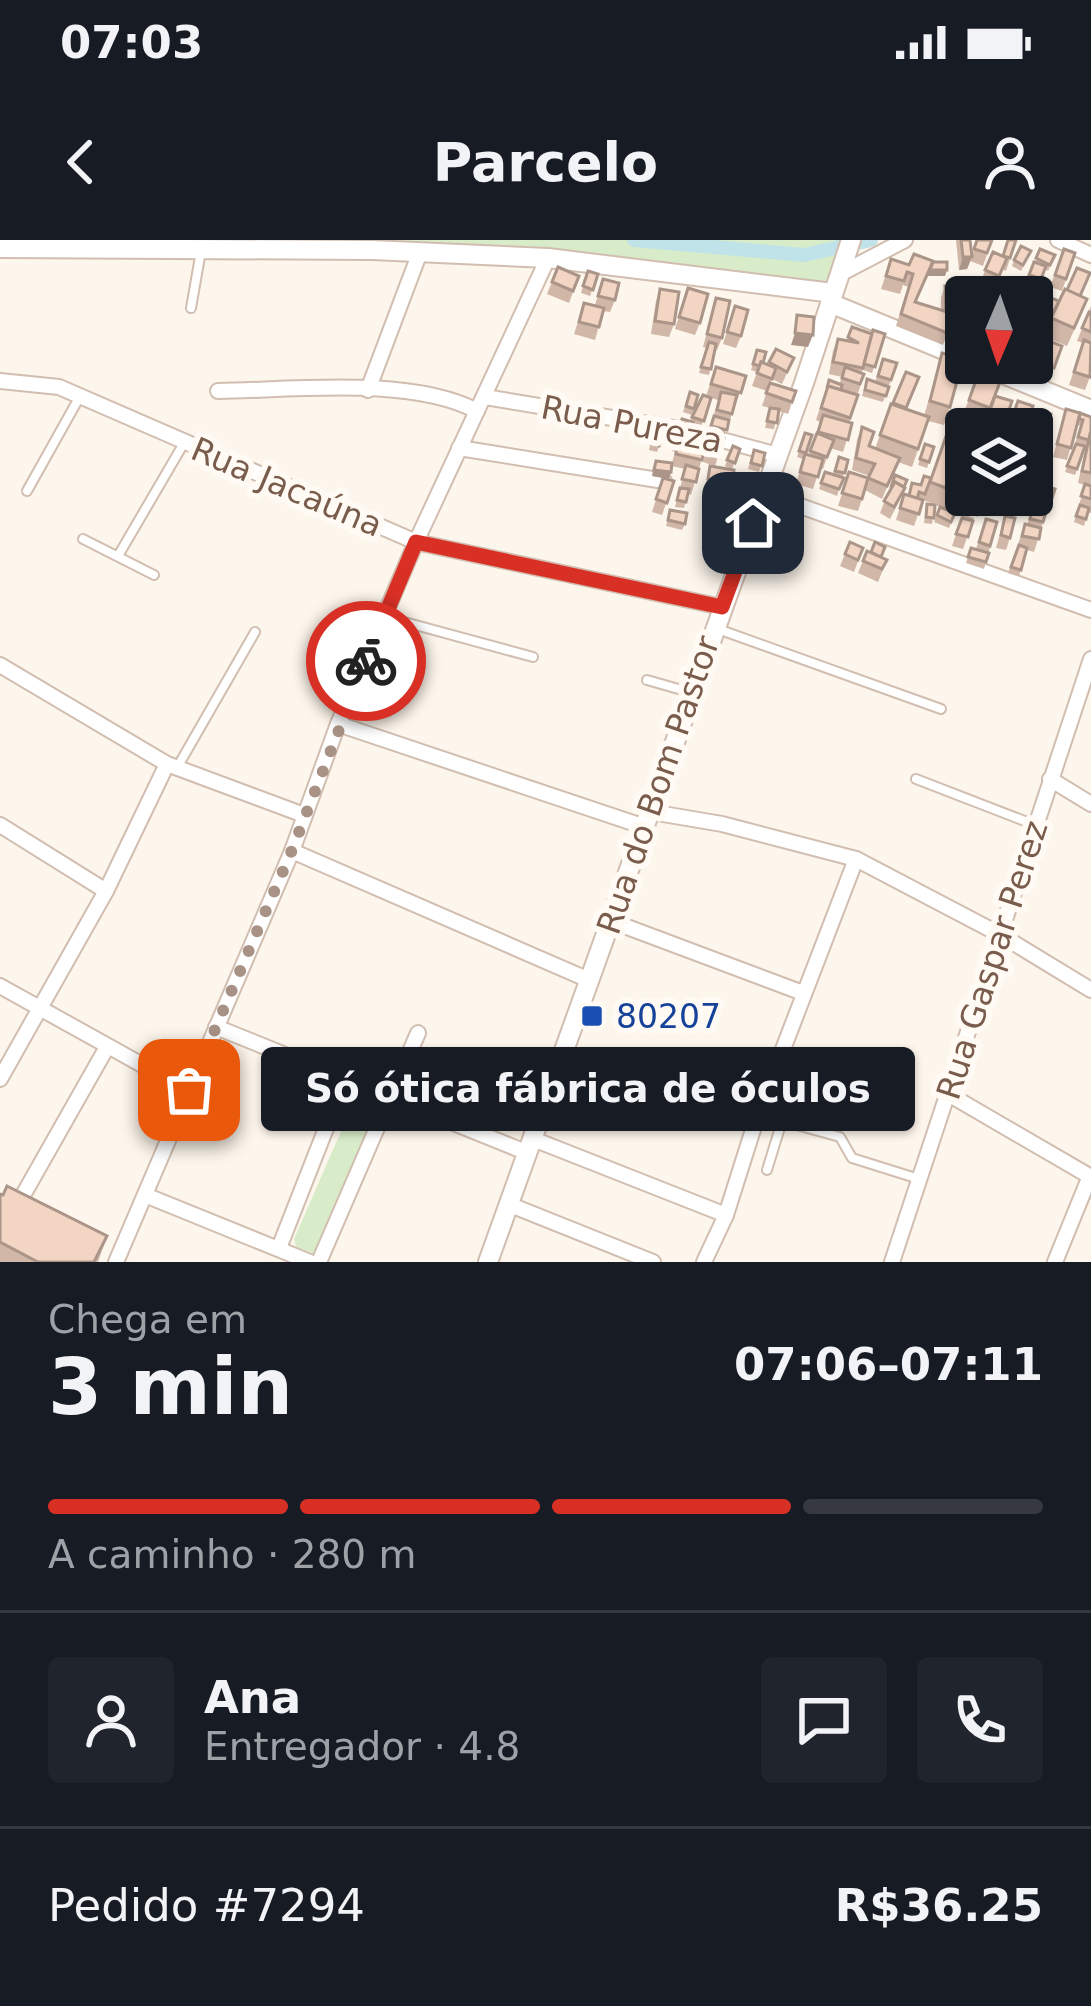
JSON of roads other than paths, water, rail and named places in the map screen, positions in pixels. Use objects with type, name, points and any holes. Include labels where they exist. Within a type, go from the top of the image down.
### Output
[{"type":"street","name":"Rua do Bom Pastor","points":[[488,1262],[851,240]]},
{"type":"street","points":[[836,284],[905,240]]},
{"type":"street","points":[[1058,240],[1091,255]]},
{"type":"street","points":[[0,248],[421,252],[548,258],[836,284],[945,347]]},
{"type":"street","points":[[368,390],[421,252]]},
{"type":"street","points":[[102,1242],[118,1256],[292,850],[338,724],[416,542],[548,258]]},
{"type":"street","name":"Rua Jacaúna","points":[[0,382],[44,384],[80,397],[416,542],[722,607]]},
{"type":"street","points":[[1027,384],[1091,410]]},
{"type":"street","name":"Rua Pureza","points":[[218,391],[436,394],[685,430],[778,455]]},
{"type":"street","points":[[459,448],[664,481]]},
{"type":"street","points":[[764,493],[1091,610]]},
{"type":"street","name":"Rua Gaspar Perez","points":[[892,1262],[1091,658]]},
{"type":"street","points":[[0,665],[173,766],[304,815]]},
{"type":"street","points":[[338,724],[648,820],[780,837],[856,859],[999,934],[1091,990]]},
{"type":"street","points":[[0,1079],[173,766]]},
{"type":"street","points":[[1050,779],[1091,804]]},
{"type":"street","points":[[0,825],[106,891]]},
{"type":"street","points":[[292,850],[590,980]]},
{"type":"street","points":[[704,1262],[726,1215],[803,993],[856,859]]},
{"type":"street","points":[[611,921],[803,993]]},
{"type":"street","points":[[0,986],[189,1090]]},
{"type":"street","points":[[216,1028],[388,1098],[726,1215]]},
{"type":"street","points":[[319,1262],[418,1033]]},
{"type":"street","points":[[45,1216],[27,1208],[22,1197],[107,1046]]},
{"type":"street","points":[[279,1248],[345,1080]]},
{"type":"street","points":[[950,1095],[1091,1176],[1054,1262]]},
{"type":"street","points":[[145,1195],[310,1262]]},
{"type":"street","points":[[508,1204],[653,1262]]},
{"type":"lane","points":[[191,308],[201,249]]},
{"type":"lane","points":[[27,490],[80,397]]},
{"type":"lane","points":[[118,556],[184,442]]},
{"type":"lane","points":[[83,539],[154,575]]},
{"type":"lane","points":[[384,617],[533,657]]},
{"type":"lane","points":[[714,628],[941,709]]},
{"type":"lane","points":[[173,766],[255,632]]},
{"type":"lane","points":[[647,680],[691,693]]},
{"type":"lane","points":[[916,779],[1035,824]]},
{"type":"lane","points":[[767,1170],[790,1096]]},
{"type":"lane","points":[[782,1121],[840,1137],[852,1158],[920,1179]]},
{"type":"waterway","points":[[634,240],[804,255],[871,240]]},
{"type":"place","name":"80207","points":[[592,1016]]},
{"type":"place","name":"Só ótica fábrica de óculos","points":[[189,1090]]}]
